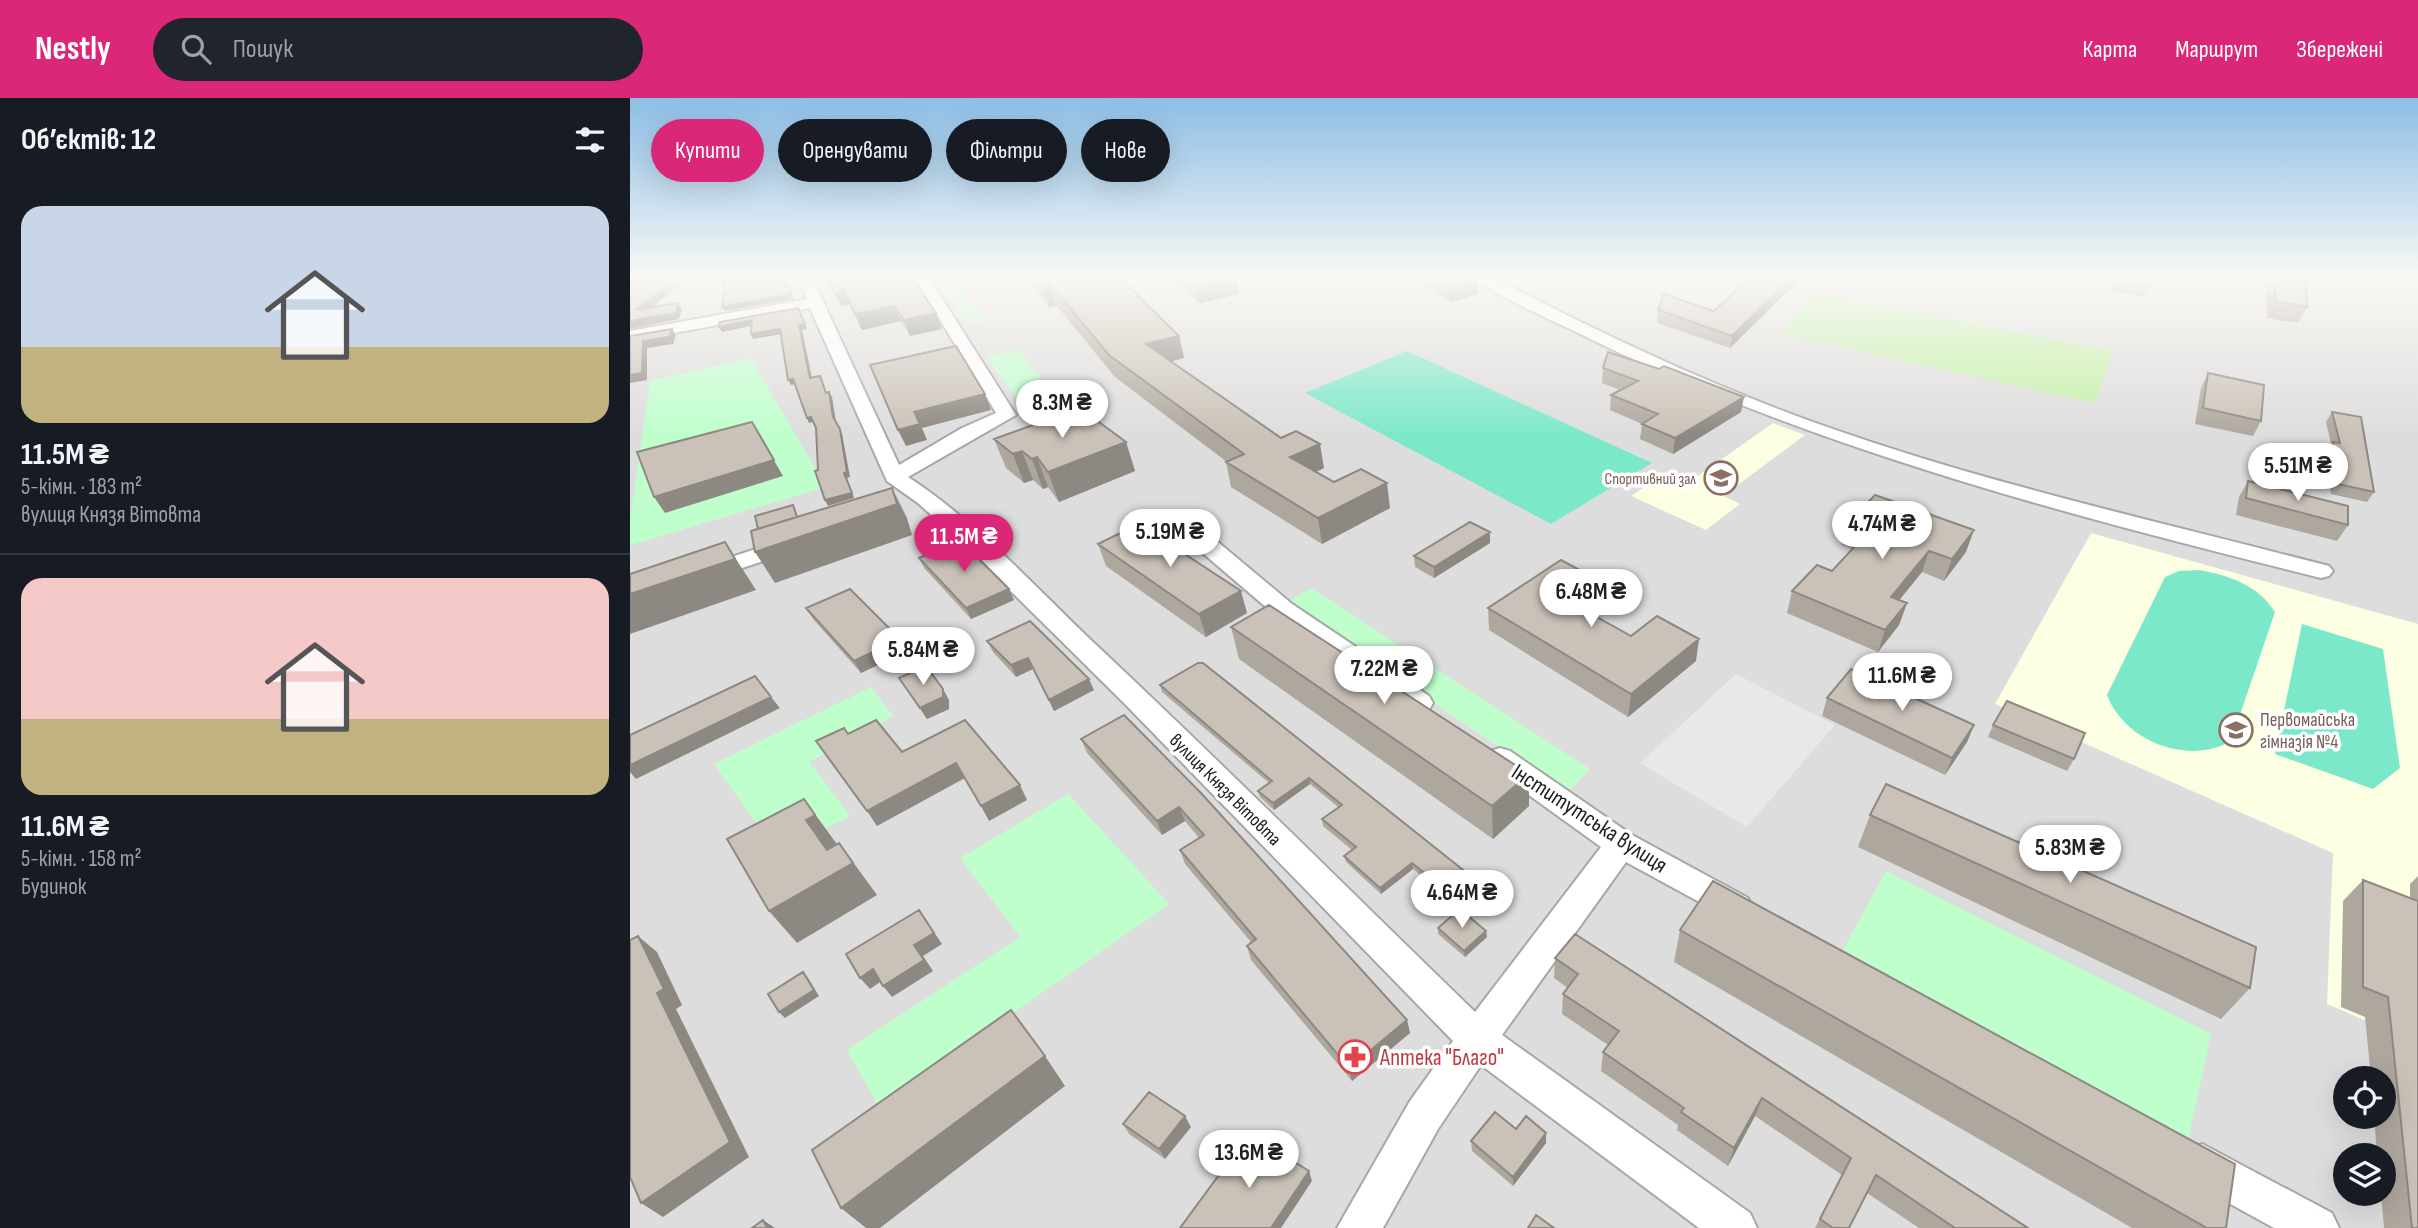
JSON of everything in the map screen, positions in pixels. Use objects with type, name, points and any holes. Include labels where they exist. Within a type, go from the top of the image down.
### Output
[{"type":"street","points":[[630,336],[659,331]]},
{"type":"street","points":[[829,331],[894,477],[969,432],[1007,415],[955,331]]},
{"type":"street","points":[[1586,331],[1634,355],[1815,429],[2047,498],[2321,571]]},
{"type":"street","name":"вулиця Князя Вітовта","points":[[894,477],[926,498],[1133,696],[1476,1039],[1735,1228]]},
{"type":"street","points":[[896,508],[926,498]]},
{"type":"street","points":[[1186,527],[1283,610],[1440,718]]},
{"type":"street","points":[[681,582],[808,538]]},
{"type":"street","name":"Інститутська вулиця","points":[[1480,745],[1620,844],[1767,925]]},
{"type":"street","points":[[1359,1228],[1424,1115],[1476,1039],[1620,844]]},
{"type":"street","points":[[2170,1147],[2317,1228]]},
{"type":"shaded area","points":[[630,331],[2418,331],[2418,1228],[630,1228]]},
{"type":"shaded area","name":"Спортивний зал","points":[[1773,423],[1805,435],[1723,496],[1740,504],[1706,530],[1631,496],[1665,473],[1688,483]]},
{"type":"shaded area","name":"Первомайська гімназія №4","points":[[2091,533],[2418,624],[2418,1043],[2327,1004],[2333,853],[1995,704]]},
{"type":"shaded area","points":[[1736,674],[1835,725],[1747,827],[1640,763]]},
{"type":"green space","points":[[1784,331],[2009,331],[2113,351],[2095,403],[1781,334]]},
{"type":"green space","points":[[1018,349],[1055,397],[1022,406],[986,357]]},
{"type":"green space","points":[[1407,351],[1652,463],[1551,524],[1305,393]]},
{"type":"green space","points":[[751,358],[826,487],[630,545],[630,520],[650,381]]},
{"type":"green space","points":[[2200,570],[2222,575],[2252,588],[2275,612],[2231,741],[2196,751],[2177,750],[2159,745],[2128,725],[2115,711],[2107,695],[2165,577],[2179,571]]},
{"type":"green space","points":[[1311,588],[1590,769],[1567,793],[1351,647],[1290,601]]},
{"type":"green space","points":[[2302,624],[2383,649],[2400,768],[2373,789],[2275,754]]},
{"type":"green space","points":[[871,687],[893,716],[809,762],[850,816],[777,852],[714,764]]},
{"type":"green space","points":[[1068,794],[1169,904],[879,1107],[847,1050],[1020,937],[960,858]]},
{"type":"green space","points":[[1886,871],[2211,1034],[2188,1140],[1843,950]]},
{"type":"building","points":[[671,331],[669,337],[643,341],[642,373],[630,375],[630,336]]},
{"type":"building","points":[[780,331],[800,331],[810,378],[820,376],[826,393],[829,392],[833,417],[840,429],[847,472],[844,473],[852,493],[825,500],[815,471],[818,470],[816,428],[811,417],[807,418],[793,379],[788,380]]},
{"type":"building","points":[[1089,331],[1174,331],[1179,336],[1146,344],[1281,438],[1296,431],[1320,444],[1290,457],[1334,482],[1361,469],[1387,483],[1318,518],[1226,462],[1244,454],[1109,355]]},
{"type":"building","points":[[1717,331],[1737,331],[1732,336]]},
{"type":"building","points":[[956,346],[985,394],[914,412],[920,424],[898,430],[870,365]]},
{"type":"building","points":[[1608,352],[1659,369],[1664,366],[1744,397],[1675,438],[1642,424],[1658,414],[1611,395],[1638,381],[1603,368]]},
{"type":"building","points":[[2208,373],[2264,385],[2261,421],[2203,408]]},
{"type":"building","points":[[1080,408],[1126,442],[1048,472],[1037,457],[1032,459],[1022,451],[1013,454],[994,439]]},
{"type":"building","points":[[2332,412],[2361,417],[2374,492],[2338,484],[2333,442],[2340,443]]},
{"type":"building","points":[[752,422],[774,460],[654,497],[637,452]]},
{"type":"building","points":[[2248,481],[2348,506],[2348,525],[2246,498]]},
{"type":"building","points":[[892,488],[897,504],[755,552],[751,531]]},
{"type":"building","points":[[1875,495],[1974,530],[1952,559],[1929,551],[1891,597],[1907,603],[1885,630],[1792,591],[1817,565],[1832,571],[1869,531],[1848,523]]},
{"type":"building","points":[[793,505],[797,517],[758,529],[755,516]]},
{"type":"building","points":[[1470,522],[1490,532],[1434,567],[1414,556]]},
{"type":"building","points":[[1139,524],[1241,591],[1199,614],[1098,544]]},
{"type":"building","points":[[961,541],[1009,589],[966,608],[919,558]]},
{"type":"building","points":[[725,542],[735,559],[630,594],[630,574]]},
{"type":"building","points":[[1561,560],[1600,581],[1570,602],[1631,636],[1657,616],[1699,639],[1631,694],[1488,608]]},
{"type":"building","points":[[850,589],[900,639],[854,661],[806,608]]},
{"type":"building","points":[[1269,605],[1529,774],[1492,806],[1231,627]]},
{"type":"building","points":[[1030,621],[1089,679],[1049,700],[1028,658],[1011,665],[987,641]]},
{"type":"building","points":[[1198,663],[1203,663],[1477,881],[1456,899],[1412,863],[1380,888],[1344,856],[1356,847],[1322,819],[1342,805],[1309,778],[1273,803],[1258,791],[1272,781],[1160,685]]},
{"type":"building","points":[[926,666],[943,689],[943,697],[920,708],[899,678]]},
{"type":"building","points":[[1851,669],[1974,725],[1952,758],[1827,698]]},
{"type":"building","points":[[755,676],[771,697],[630,765],[630,735]]},
{"type":"building","points":[[2007,701],[2085,733],[2074,759],[1993,725]]},
{"type":"building","points":[[1124,715],[1201,793],[1407,1020],[1349,1068],[1247,946],[1256,939],[1180,850],[1204,835],[1179,807],[1157,821],[1081,739]]},
{"type":"building","points":[[876,720],[902,752],[965,720],[1020,785],[981,806],[956,763],[867,811],[816,741],[844,728],[848,734]]},
{"type":"building","points":[[1886,784],[2256,947],[2250,988],[1870,815]]},
{"type":"building","points":[[804,799],[815,815],[806,820],[827,850],[839,843],[853,863],[769,911],[727,839]]},
{"type":"building","points":[[2363,880],[2418,901],[2418,1228],[2412,1228],[2388,997],[2363,987]]},
{"type":"building","points":[[1713,881],[2235,1164],[2226,1228],[2207,1228],[1680,930]]},
{"type":"building","points":[[1460,909],[1486,931],[1464,951],[1438,928]]},
{"type":"building","points":[[919,910],[934,933],[914,945],[924,960],[883,986],[873,969],[860,978],[846,954]]},
{"type":"building","points":[[1575,934],[2028,1228],[1955,1228],[1876,1175],[1849,1228],[1833,1228],[1820,1219],[1851,1158],[1762,1098],[1734,1148],[1681,1112],[1684,1108],[1603,1052],[1619,1031],[1563,994],[1578,974],[1555,958]]},
{"type":"building","points":[[638,936],[664,989],[657,993],[730,1142],[641,1203],[630,1177],[630,940]]},
{"type":"building","points":[[803,972],[814,990],[779,1012],[768,994]]},
{"type":"building","points":[[1011,1010],[1045,1056],[841,1208],[812,1150]]},
{"type":"building","points":[[1149,1092],[1185,1116],[1159,1149],[1123,1124]]},
{"type":"building","points":[[1495,1112],[1516,1129],[1526,1116],[1546,1133],[1513,1177],[1471,1141]]},
{"type":"building","points":[[1249,1134],[1309,1171],[1271,1228],[1180,1228]]},
{"type":"building","points":[[1536,1215],[1554,1228],[1528,1228]]},
{"type":"building","points":[[763,1220],[767,1228],[752,1228]]},
{"type":"place","name":"Спортивний зал","points":[[1721,478]]},
{"type":"place","name":"Первомайська гімназія №4","points":[[2236,730]]},
{"type":"place","name":"Аптека \"Благо\"","points":[[1355,1057]]}]
